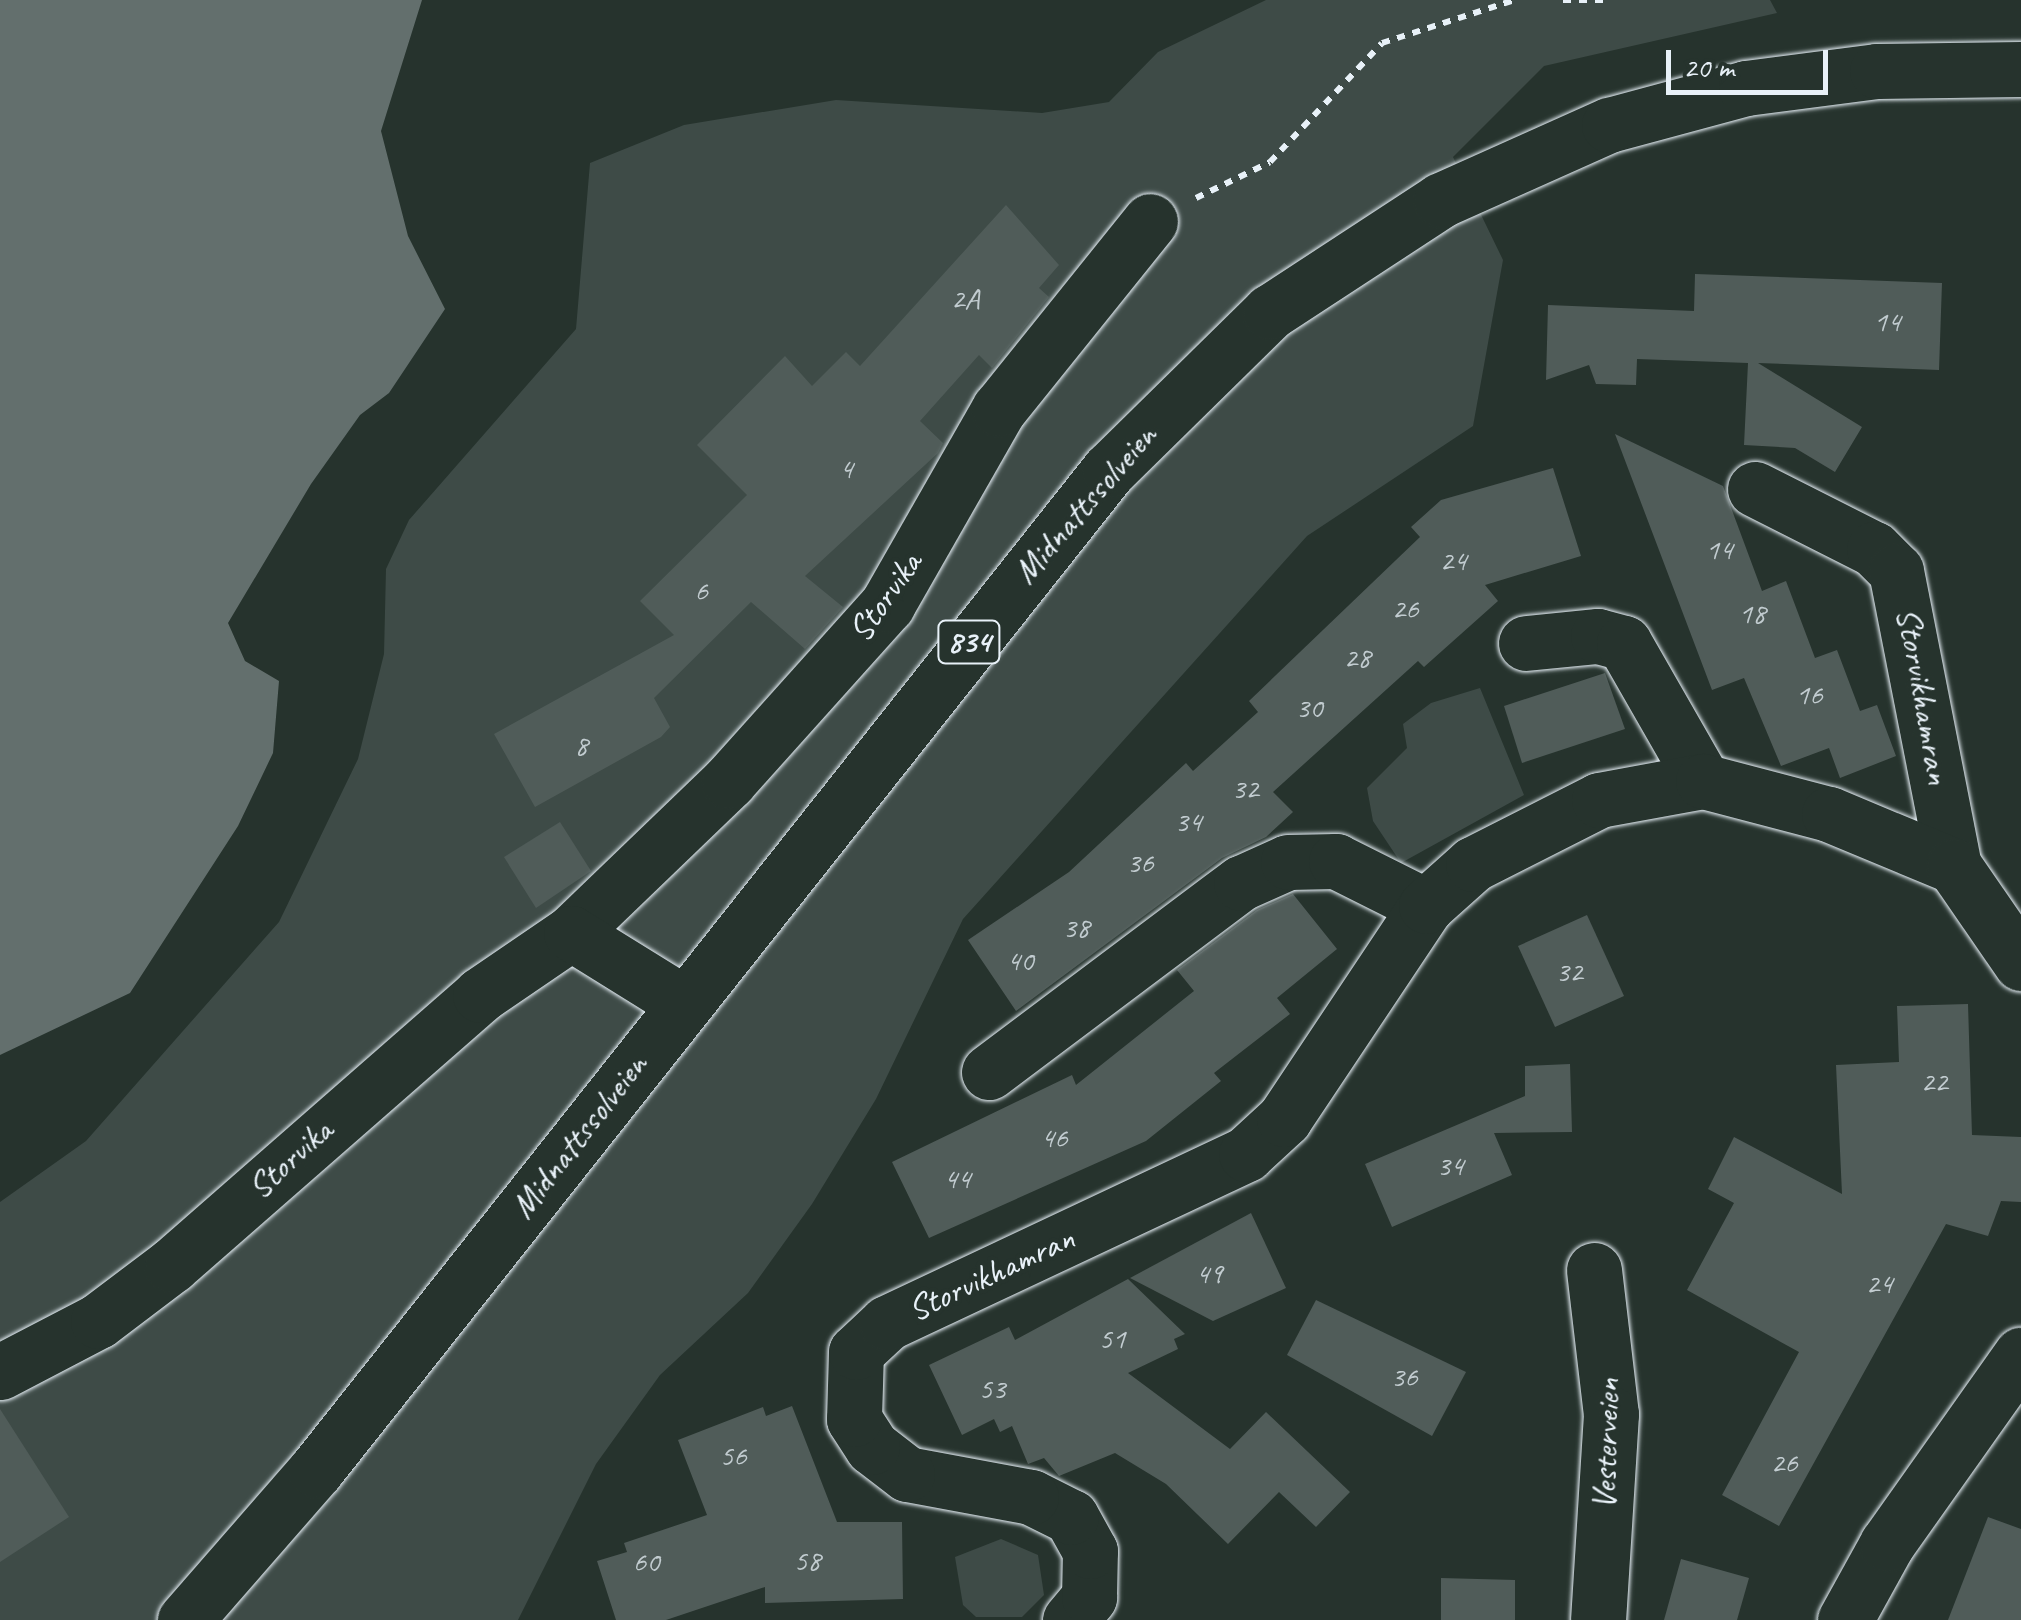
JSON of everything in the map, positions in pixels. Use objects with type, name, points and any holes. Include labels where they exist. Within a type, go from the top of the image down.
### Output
[{"type":"street","name":"Midnattssolveien","points":[[185,1620],[316,1470],[1109,470],[1270,312],[1350,255],[1525,158],[1626,120],[1746,88],[1840,76],[2021,69]]},
{"type":"street","name":"Storvika","points":[[0,1372],[98,1321],[172,1265],[464,1008],[571,933],[729,780],[887,605],[999,408],[1150,221]]},
{"type":"street","name":"Storvikhamran","points":[[1755,489],[1874,549],[1896,571],[1954,866],[2021,963]]},
{"type":"street","points":[[1526,643],[1598,636],[1624,643],[1704,780]]},
{"type":"street","name":"Storvikhamran","points":[[1070,1620],[1089,1597],[1090,1551],[1071,1518],[1031,1497],[908,1474],[872,1447],[854,1419],[856,1352],[887,1323],[1246,1154],[1284,1119],[1426,906],[1474,864],[1541,826],[1599,800],[1704,780],[1828,814],[1954,866]]},
{"type":"street","points":[[989,1072],[1242,883],[1288,862],[1336,861],[1426,906]]},
{"type":"street","points":[[571,933],[684,1003]]},
{"type":"street","name":"Vesterveien","points":[[1594,1270],[1611,1414],[1598,1620]]},
{"type":"street","points":[[1845,1620],[1887,1544],[2021,1354]]},
{"type":"path","points":[[1150,221],[1270,162],[1382,43],[1514,0]]},
{"type":"path","points":[[1562,0],[1604,0]]},
{"type":"shaded area","points":[[0,0],[422,0],[381,131],[408,236],[445,309],[389,393],[360,415],[311,484],[228,623],[245,661],[279,681],[273,753],[238,826],[130,993],[0,1055]]},
{"type":"shaded area","points":[[1266,0],[1770,0],[1777,13],[1544,66],[1453,157],[1503,260],[1473,426],[1307,536],[963,919],[876,1099],[812,1204],[748,1293],[660,1375],[596,1464],[518,1620],[0,1620],[0,1202],[86,1141],[279,922],[358,759],[384,654],[386,569],[409,520],[576,329],[590,163],[684,125],[836,100],[1042,113],[1109,102],[1158,52]]},
{"type":"shaded area","points":[[1480,688],[1524,795],[1401,863],[1373,821],[1367,788],[1407,748],[1403,724],[1431,703]]},
{"type":"shaded area","points":[[1001,1539],[1038,1555],[1044,1595],[1022,1617],[976,1617],[963,1605],[955,1557]]},
{"type":"building","points":[[1006,205],[1059,265],[1039,288],[1049,297],[992,368],[979,355],[920,421],[943,443],[938,453],[805,576],[843,607],[805,649],[751,602],[654,698],[670,727],[661,737],[535,807],[494,734],[674,635],[640,601],[747,495],[697,445],[785,356],[812,386],[846,352],[860,366]]},
{"type":"building","points":[[1695,274],[1942,283],[1939,370],[1758,363],[1862,427],[1835,472],[1795,448],[1744,445],[1748,363],[1637,359],[1636,385],[1596,384],[1589,365],[1546,380],[1548,305],[1694,311]]},
{"type":"building","points":[[1615,434],[1723,486],[1762,591],[1786,581],[1815,658],[1837,650],[1860,711],[1877,705],[1896,756],[1840,778],[1829,748],[1781,766],[1744,678],[1712,690]]},
{"type":"building","points":[[1553,468],[1581,556],[1485,585],[1498,601],[1424,667],[1418,661],[1273,792],[1293,812],[1266,837],[1222,858],[1016,1011],[968,940],[1069,872],[1186,763],[1193,771],[1258,712],[1249,701],[1420,537],[1411,527],[1441,500]]},
{"type":"building","points":[[1605,673],[1625,729],[1522,763],[1504,706]]},
{"type":"building","points":[[560,822],[591,871],[536,908],[504,857]]},
{"type":"building","points":[[1293,894],[1337,949],[1277,998],[1290,1014],[1214,1073],[1221,1081],[1146,1141],[929,1238],[892,1162],[1072,1075],[1076,1085],[1194,991],[1177,970],[1257,910]]},
{"type":"building","points":[[1587,915],[1624,996],[1555,1027],[1518,946]]},
{"type":"building","points":[[1968,1004],[1972,1135],[2021,1137],[2021,1202],[2001,1201],[1988,1236],[1946,1224],[1779,1526],[1722,1495],[1799,1352],[1687,1290],[1734,1203],[1708,1189],[1734,1137],[1842,1194],[1836,1065],[1899,1062],[1897,1006]]},
{"type":"building","points":[[1570,1064],[1572,1132],[1494,1133],[1512,1175],[1392,1227],[1365,1164],[1525,1096],[1525,1066]]},
{"type":"building","points":[[1251,1213],[1286,1288],[1213,1321],[1130,1278]]},
{"type":"building","points":[[1128,1279],[1185,1334],[1174,1339],[1178,1349],[1128,1373],[1230,1449],[1266,1412],[1350,1492],[1316,1527],[1279,1492],[1228,1544],[1166,1484],[1115,1453],[1059,1476],[1044,1458],[1028,1464],[1012,1426],[1000,1432],[994,1419],[962,1435],[929,1365],[1009,1327],[1015,1340]]},
{"type":"building","points":[[1316,1300],[1466,1372],[1432,1436],[1287,1355]]},
{"type":"building","points":[[792,1406],[837,1522],[902,1522],[903,1599],[765,1603],[765,1587],[666,1620],[616,1620],[597,1561],[627,1552],[624,1543],[707,1515],[678,1440],[763,1407],[766,1416]]},
{"type":"building","points":[[0,1409],[69,1517],[0,1562]]},
{"type":"building","points":[[1988,1517],[2021,1529],[2021,1620],[1948,1620]]},
{"type":"building","points":[[1681,1559],[1749,1578],[1737,1620],[1664,1620]]},
{"type":"building","points":[[1441,1578],[1515,1580],[1515,1620],[1441,1620]]}]
